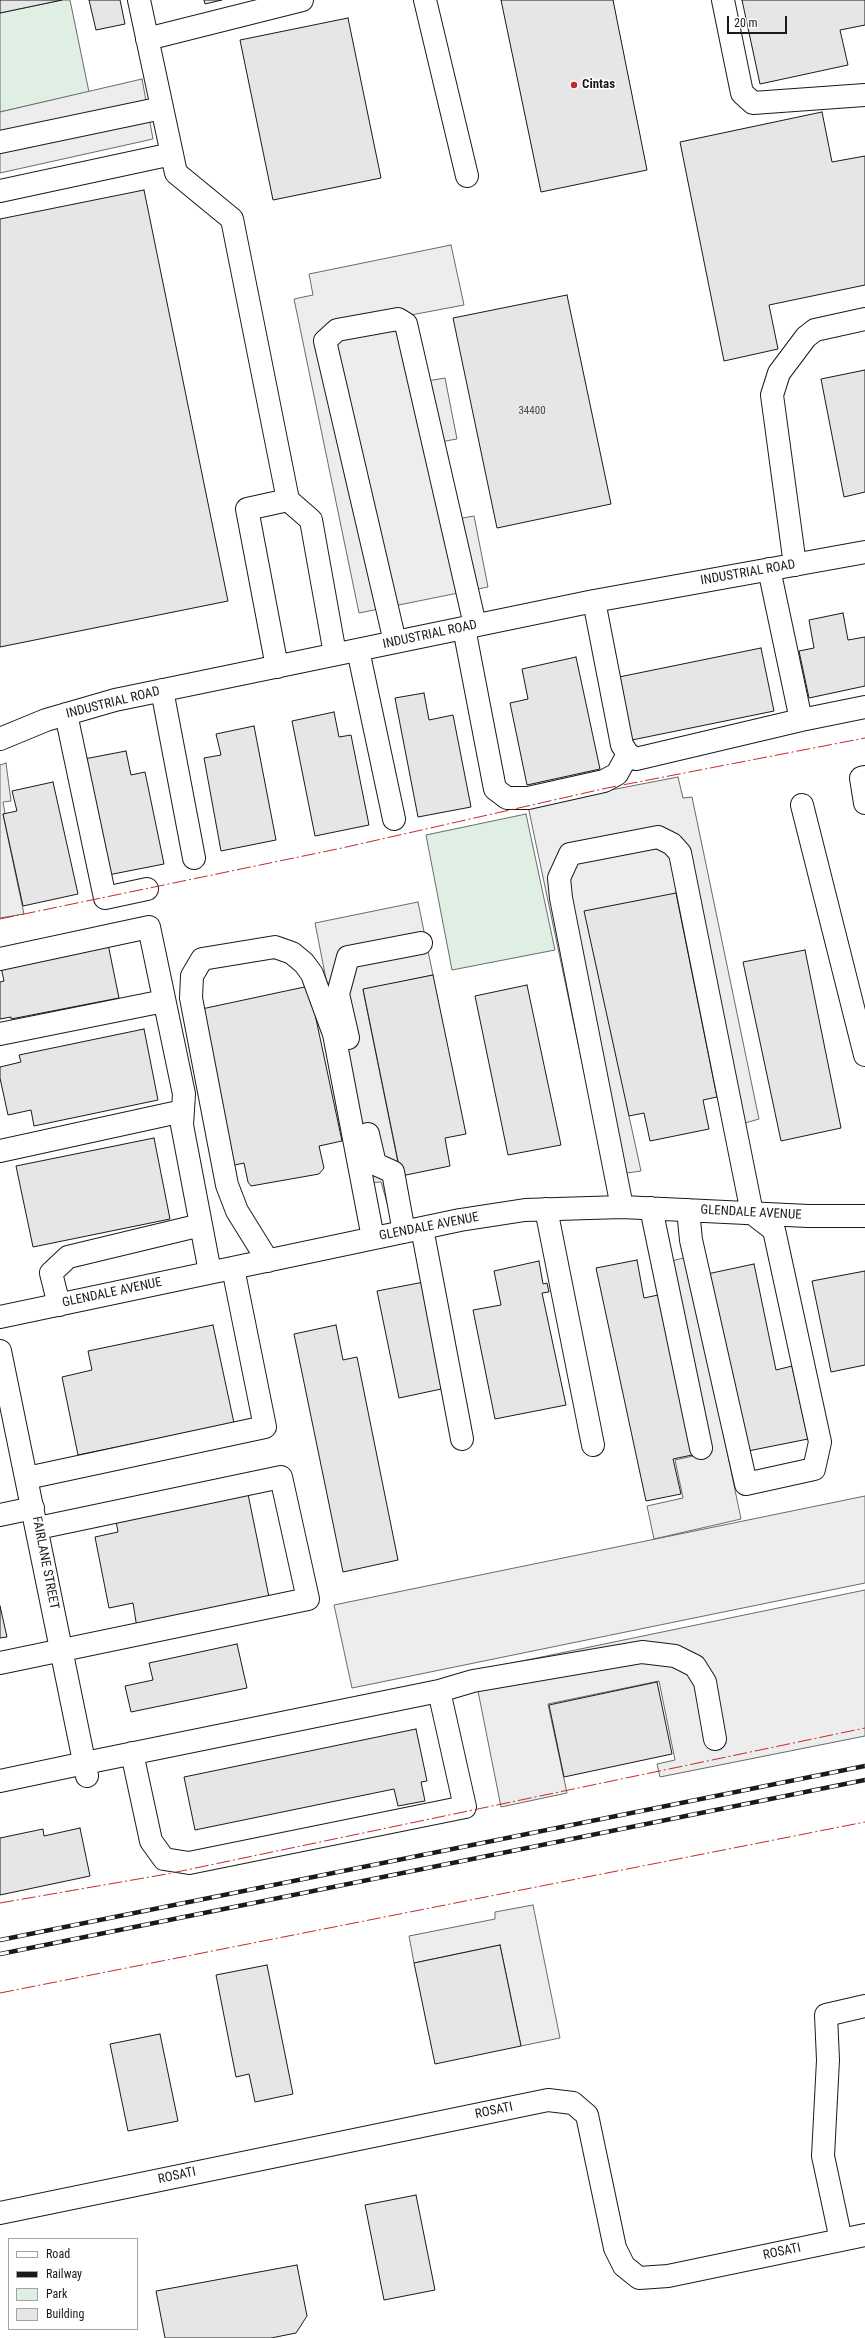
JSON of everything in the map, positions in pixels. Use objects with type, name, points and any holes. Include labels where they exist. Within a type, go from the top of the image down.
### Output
[{"type":"street","points":[[138,0],[176,173],[232,218],[288,500],[311,520],[335,654]]},
{"type":"street","points":[[147,39],[302,0]]},
{"type":"street","points":[[425,0],[467,176]]},
{"type":"street","points":[[723,0],[742,93],[753,103],[865,96]]},
{"type":"street","points":[[0,142],[162,108]]},
{"type":"street","points":[[0,191],[172,154]]},
{"type":"street","points":[[395,642],[325,341],[337,330],[398,319],[406,324],[470,627],[495,790],[507,798],[528,798],[604,781],[617,774],[628,754]]},
{"type":"street","points":[[795,565],[772,394],[779,373],[806,337],[815,330],[865,319]]},
{"type":"street","points":[[277,666],[247,508],[288,500]]},
{"type":"street","name":"INDUSTRIAL ROAD","points":[[0,739],[66,714],[115,700],[594,601],[865,552]]},
{"type":"street","points":[[769,569],[801,720]]},
{"type":"street","points":[[594,601],[622,745],[628,754],[636,759],[801,720],[865,708]]},
{"type":"street","points":[[358,650],[394,819]]},
{"type":"street","points":[[162,690],[194,858]]},
{"type":"street","points":[[66,714],[105,898],[147,889]]},
{"type":"street","points":[[865,777],[861,778],[865,803]]},
{"type":"street","points":[[802,805],[865,1055]]},
{"type":"street","points":[[622,1206],[561,898],[559,878],[570,854],[658,837],[672,844],[680,853],[752,1213],[774,1230],[820,1442],[814,1470],[746,1484],[691,1240],[688,1210]]},
{"type":"street","points":[[0,959],[149,927],[184,1094],[182,1125],[210,1272]]},
{"type":"street","points":[[421,943],[348,958],[338,994],[374,1164],[393,1172],[413,1230],[462,1439]]},
{"type":"street","points":[[268,1260],[237,1211],[227,1184],[191,998],[192,976],[202,959],[275,947],[292,953],[312,974],[334,1034],[373,1238]]},
{"type":"street","points":[[0,1034],[164,1001]]},
{"type":"street","points":[[0,1151],[183,1111]]},
{"type":"street","name":"GLENDALE AVENUE","points":[[0,1317],[460,1220],[546,1209],[622,1206],[752,1213],[865,1216]]},
{"type":"street","points":[[651,1208],[701,1448]]},
{"type":"street","points":[[546,1209],[593,1445]]},
{"type":"street","points":[[58,1304],[51,1273],[68,1256],[201,1225]]},
{"type":"street","points":[[27,1478],[265,1427],[233,1268]]},
{"type":"street","name":"FAIRLANE STREET","points":[[0,1351],[6,1409],[27,1478],[36,1518],[86,1770]]},
{"type":"street","points":[[0,1515],[36,1518],[280,1477],[308,1599],[0,1663]]},
{"type":"street","points":[[0,1781],[86,1770],[132,1753],[439,1691],[473,1681],[642,1652],[675,1656],[695,1666],[705,1682],[715,1739]]},
{"type":"street","points":[[132,1753],[151,1841],[164,1859],[189,1863],[465,1807],[439,1691]]},
{"type":"street","points":[[841,2240],[823,2156],[828,2060],[826,2015],[865,2006]]},
{"type":"street","name":"ROSATI","points":[[0,2213],[548,2100],[573,2103],[587,2115],[615,2248],[624,2266],[639,2278],[668,2276],[865,2235]]},
{"type":"green space","points":[[62,0],[70,0],[89,92],[0,112],[0,13]]},
{"type":"green space","points":[[526,814],[555,950],[452,970],[426,835]]},
{"type":"shaded area","points":[[142,79],[153,139],[0,173],[0,112]]},
{"type":"shaded area","points":[[451,245],[464,305],[411,315],[427,381],[445,378],[457,439],[440,442],[457,519],[474,516],[488,587],[359,613],[294,299],[313,295],[309,274]]},
{"type":"shaded area","points":[[6,763],[11,801],[3,802],[5,813],[3,814],[24,914],[0,918],[0,765]]},
{"type":"shaded area","points":[[678,777],[683,798],[692,797],[759,1119],[745,1123],[743,1128],[735,1182],[676,894],[629,1116],[641,1171],[606,1176],[528,806]]},
{"type":"shaded area","points":[[418,902],[433,975],[363,990],[406,1202],[388,1206],[381,1182],[366,1183],[315,923]]},
{"type":"shaded area","points":[[687,1257],[741,1519],[654,1539],[647,1506],[683,1498],[675,1460],[693,1456],[653,1266]]},
{"type":"shaded area","points":[[865,1496],[865,1583],[352,1688],[334,1605]]},
{"type":"shaded area","points":[[865,1590],[865,1736],[660,1777],[657,1764],[675,1760],[659,1681],[548,1704],[567,1793],[501,1807],[474,1671]]},
{"type":"shaded area","points":[[533,1905],[560,2038],[521,2046],[500,1945],[414,1963],[409,1936],[495,1919],[495,1912]]},
{"type":"building","points":[[0,0],[62,0],[0,13]]},
{"type":"building","points":[[89,0],[120,0],[125,24],[96,30]]},
{"type":"building","points":[[204,0],[222,0],[205,4]]},
{"type":"building","name":"Cintas","points":[[501,0],[613,0],[647,170],[541,192]]},
{"type":"building","points":[[742,0],[865,0],[865,25],[840,30],[848,65],[760,84]]},
{"type":"building","points":[[348,18],[381,178],[273,200],[240,40]]},
{"type":"building","points":[[822,112],[832,162],[865,156],[865,285],[769,305],[778,349],[724,361],[680,142]]},
{"type":"building","points":[[144,190],[228,601],[0,647],[0,219]]},
{"type":"building","points":[[567,295],[611,504],[497,528],[453,318]]},
{"type":"building","points":[[865,370],[865,492],[844,497],[821,379]]},
{"type":"building","points":[[843,613],[848,640],[865,637],[865,686],[809,698],[799,651],[814,648],[809,620]]},
{"type":"building","points":[[761,648],[774,711],[632,740],[619,677]]},
{"type":"building","points":[[576,657],[600,769],[527,785],[510,703],[528,699],[522,669]]},
{"type":"building","points":[[424,693],[429,720],[453,715],[471,807],[418,817],[395,698]]},
{"type":"building","points":[[334,712],[339,737],[351,735],[369,825],[315,836],[292,721]]},
{"type":"building","points":[[254,726],[276,840],[221,851],[204,758],[221,755],[216,734]]},
{"type":"building","points":[[126,751],[131,775],[145,772],[164,864],[108,875],[84,759]]},
{"type":"building","points":[[53,782],[78,894],[23,906],[3,814],[17,811],[12,791]]},
{"type":"building","points":[[676,893],[717,1097],[703,1100],[709,1129],[650,1141],[644,1113],[629,1116],[584,911]]},
{"type":"building","points":[[108,944],[119,998],[11,1019],[11,1017],[0,1019],[0,982],[4,981],[1,967]]},
{"type":"building","points":[[805,950],[841,1128],[781,1141],[743,962]]},
{"type":"building","points":[[433,975],[466,1134],[445,1138],[450,1166],[401,1176],[363,989]]},
{"type":"building","points":[[527,985],[561,1145],[508,1155],[475,996]]},
{"type":"building","points":[[309,986],[342,1141],[319,1146],[324,1168],[319,1174],[251,1186],[248,1182],[244,1163],[230,1166],[197,1010]]},
{"type":"building","points":[[144,1029],[158,1100],[34,1126],[31,1110],[8,1115],[0,1078],[0,1067],[21,1062],[19,1055]]},
{"type":"building","points":[[154,1138],[170,1219],[33,1247],[16,1166]]},
{"type":"building","points":[[637,1260],[644,1298],[658,1295],[692,1455],[673,1459],[681,1494],[646,1501],[596,1268]]},
{"type":"building","points":[[539,1261],[543,1284],[547,1283],[549,1292],[542,1293],[566,1405],[495,1419],[473,1310],[501,1305],[494,1271]]},
{"type":"building","points":[[754,1264],[776,1370],[792,1366],[808,1439],[743,1452],[707,1274]]},
{"type":"building","points":[[865,1271],[865,1365],[831,1372],[812,1281]]},
{"type":"building","points":[[424,1282],[446,1388],[399,1398],[377,1291]]},
{"type":"building","points":[[213,1325],[234,1423],[78,1455],[62,1377],[92,1370],[88,1351]]},
{"type":"building","points":[[336,1325],[343,1360],[357,1357],[398,1560],[343,1572],[294,1334]]},
{"type":"building","points":[[248,1494],[270,1602],[137,1628],[133,1603],[109,1608],[95,1537],[118,1532],[116,1521]]},
{"type":"building","points":[[0,1606],[7,1637],[0,1638]]},
{"type":"building","points":[[237,1644],[247,1688],[131,1712],[125,1686],[153,1680],[149,1663]]},
{"type":"building","points":[[657,1682],[672,1754],[564,1777],[549,1705]]},
{"type":"building","points":[[416,1729],[427,1781],[421,1782],[425,1801],[398,1806],[394,1789],[195,1830],[184,1777]]},
{"type":"building","points":[[80,1828],[90,1876],[0,1895],[0,1838],[43,1829],[44,1836]]},
{"type":"building","points":[[500,1945],[521,2046],[435,2064],[414,1963]]},
{"type":"building","points":[[267,1965],[293,2094],[255,2102],[249,2074],[236,2077],[216,1975]]},
{"type":"building","points":[[160,2034],[178,2121],[128,2131],[110,2044]]},
{"type":"building","points":[[416,2195],[435,2290],[384,2300],[365,2205]]},
{"type":"building","points":[[297,2265],[307,2316],[296,2333],[271,2338],[165,2338],[156,2291]]},
{"type":"railway","points":[[0,1940],[865,1766]]},
{"type":"railway","points":[[0,1954],[865,1780]]},
{"type":"power","points":[[0,919],[342,848],[607,788],[865,738]]},
{"type":"power","points":[[0,1903],[167,1874],[865,1728]]},
{"type":"power","points":[[0,1993],[865,1822]]},
{"type":"place","name":"Cintas","points":[[574,85]]}]
